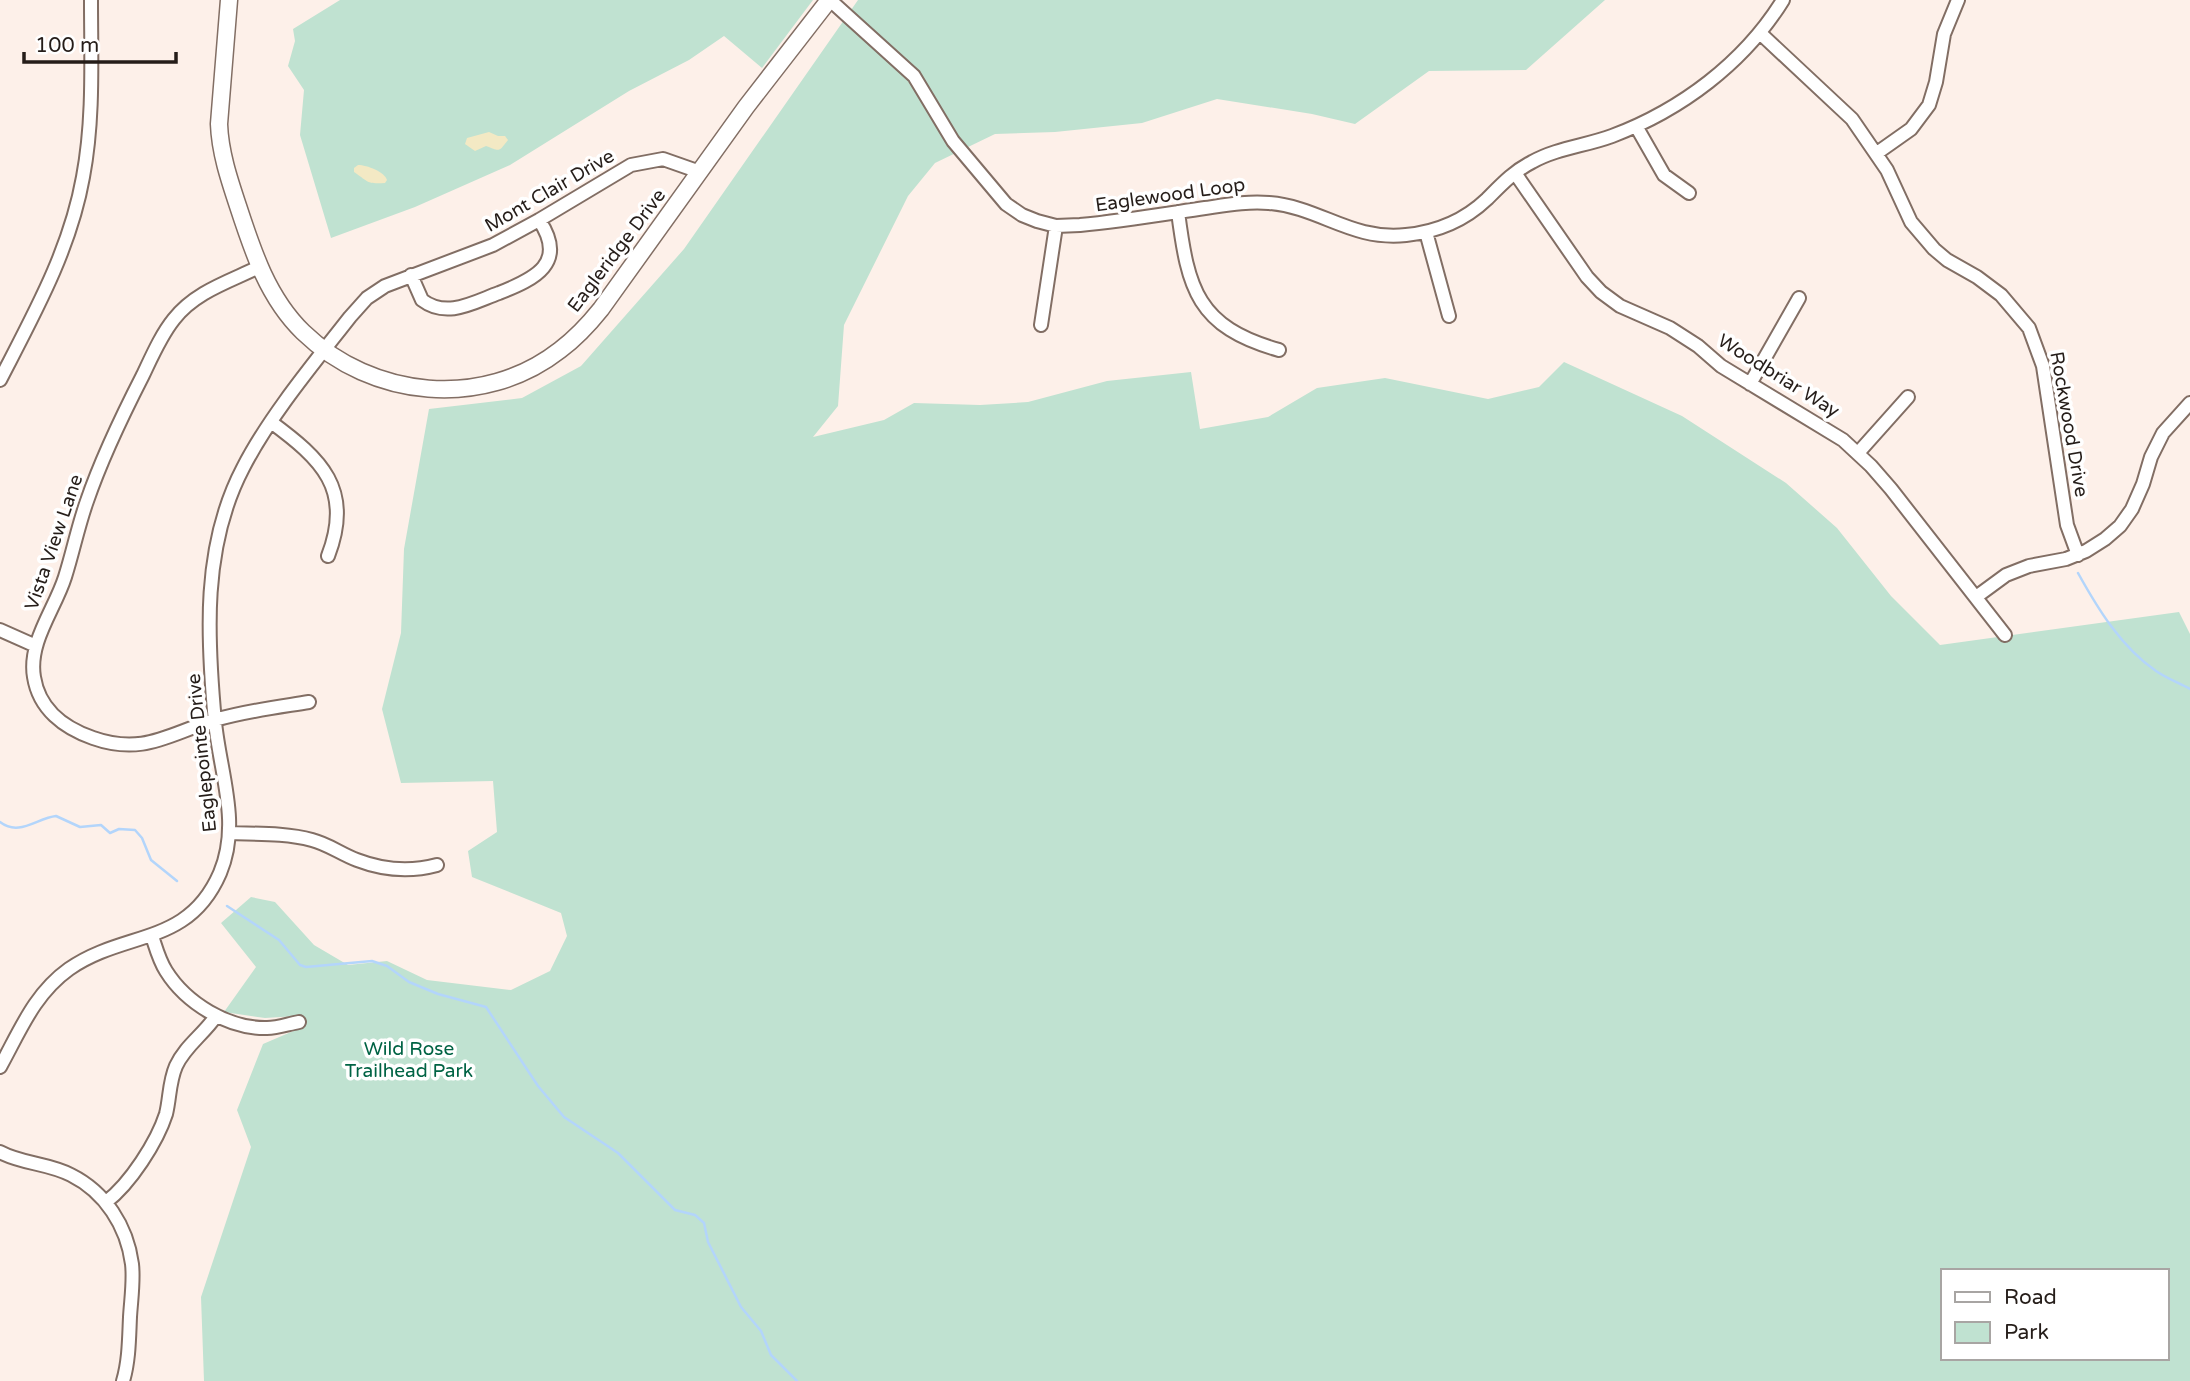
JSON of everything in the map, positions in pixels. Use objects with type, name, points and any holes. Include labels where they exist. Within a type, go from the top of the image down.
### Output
[{"type":"main road","name":"Eagleridge Drive","points":[[229,0],[220,141],[259,267],[285,310],[301,330],[325,351],[363,374],[396,385],[451,389],[485,385],[531,368],[558,352],[593,318],[830,0]]},
{"type":"street","points":[[0,380],[56,268],[80,190],[90,124],[91,0]]},
{"type":"street","name":"Eaglewood Loop","points":[[830,0],[914,76],[941,123],[999,197],[1022,215],[1056,226],[1090,224],[1246,203],[1270,203],[1297,208],[1342,227],[1372,235],[1395,236],[1440,228],[1466,215],[1515,173],[1552,153],[1636,127],[1664,112],[1706,84],[1740,55],[1760,33],[1783,0]]},
{"type":"street","points":[[1877,153],[1911,129],[1929,105],[1944,34],[1958,0]]},
{"type":"street","name":"Rockwood Drive","points":[[1760,33],[1841,106],[1877,153],[1922,237],[1947,260],[2001,295],[2029,328],[2043,366],[2067,525],[2078,555]]},
{"type":"street","points":[[1636,127],[1664,175],[1689,193]]},
{"type":"street","name":"Mont Clair Drive","points":[[325,351],[349,317],[367,298],[384,286],[493,245],[623,169],[639,162],[663,159],[700,172]]},
{"type":"street","name":"Woodbriar Way","points":[[1515,173],[1587,277],[1601,292],[1620,306],[1671,328],[1721,366],[1824,426],[1857,453],[1891,489],[2005,635]]},
{"type":"street","points":[[1178,212],[1189,274],[1205,306],[1243,339],[1279,350]]},
{"type":"street","points":[[411,275],[422,300],[443,309],[462,307],[524,283],[537,275],[549,257],[549,237],[539,220]]},
{"type":"street","points":[[1041,325],[1056,226]]},
{"type":"street","points":[[1426,232],[1449,316]]},
{"type":"street","name":"Vista View Lane","points":[[259,267],[200,295],[181,311],[165,332],[108,446],[87,500],[65,578],[36,646],[34,677],[44,704],[59,720],[93,738],[120,744],[146,744],[168,739],[215,720],[309,702]]},
{"type":"street","points":[[1750,384],[1799,298]]},
{"type":"street","name":"Eaglepointe Drive","points":[[0,1068],[30,1010],[54,981],[93,954],[152,936],[186,918],[204,900],[220,871],[230,833],[215,720],[210,633],[214,556],[222,521],[235,485],[257,442],[325,351]]},
{"type":"street","points":[[1857,453],[1908,397]]},
{"type":"street","points":[[1976,597],[2006,575],[2029,566],[2057,562],[2078,555],[2099,544],[2126,518],[2138,497],[2157,444],[2171,422],[2190,403]]},
{"type":"street","points":[[271,422],[313,455],[334,491],[337,516],[334,539],[328,556]]},
{"type":"street","points":[[0,630],[36,646]]},
{"type":"street","points":[[230,833],[302,838],[320,843],[356,860],[400,869],[412,870],[437,864]]},
{"type":"street","points":[[152,936],[159,957],[174,982],[216,1016],[256,1027],[277,1027],[299,1022]]},
{"type":"street","points":[[106,1202],[124,1186],[158,1133],[165,1117],[176,1066],[216,1016]]},
{"type":"street","points":[[0,1152],[19,1160],[50,1166],[90,1187],[106,1202],[123,1232],[132,1265],[129,1344],[123,1381]]},
{"type":"green space","points":[[340,0],[813,0],[762,68],[724,36],[689,60],[629,91],[510,165],[415,207],[331,238],[300,135],[304,90],[288,66],[295,41],[293,29]]},
{"type":"green space","name":"Wild Rose Trailhead Park","points":[[858,0],[1605,0],[1526,70],[1429,71],[1355,124],[1312,114],[1217,99],[1142,123],[1055,132],[995,134],[935,163],[908,196],[844,325],[838,406],[813,437],[884,420],[914,403],[980,405],[1028,402],[1107,381],[1191,372],[1200,429],[1268,417],[1317,388],[1385,378],[1488,399],[1539,387],[1564,362],[1682,416],[1786,483],[1837,528],[1891,596],[1940,645],[2179,612],[2190,634],[2190,1381],[204,1381],[201,1297],[251,1147],[237,1110],[263,1044],[298,1029],[297,1016],[265,1018],[224,1012],[256,967],[221,923],[251,897],[275,902],[314,945],[348,965],[387,961],[427,980],[511,990],[550,971],[567,936],[561,913],[472,877],[468,851],[497,832],[493,781],[401,783],[382,709],[401,633],[404,549],[429,409],[522,398],[581,366],[684,249]]},
{"type":"sand","points":[[489,132],[505,136],[508,140],[498,150],[486,146],[475,151],[465,144],[467,138]]},
{"type":"sand","points":[[358,165],[383,174],[387,180],[385,183],[368,182],[354,172]]},
{"type":"waterway","points":[[2078,573],[2102,614],[2132,651],[2156,671],[2190,689]]},
{"type":"waterway","points":[[0,822],[14,828],[56,816],[80,827],[101,825],[110,833],[119,829],[135,830],[142,838],[151,860],[177,881]]},
{"type":"waterway","points":[[227,906],[279,940],[300,965],[306,967],[372,961],[387,966],[409,982],[438,994],[486,1007],[538,1086],[564,1117],[618,1153],[675,1210],[695,1215],[704,1223],[708,1242],[741,1307],[761,1331],[771,1355],[797,1381]]}]
